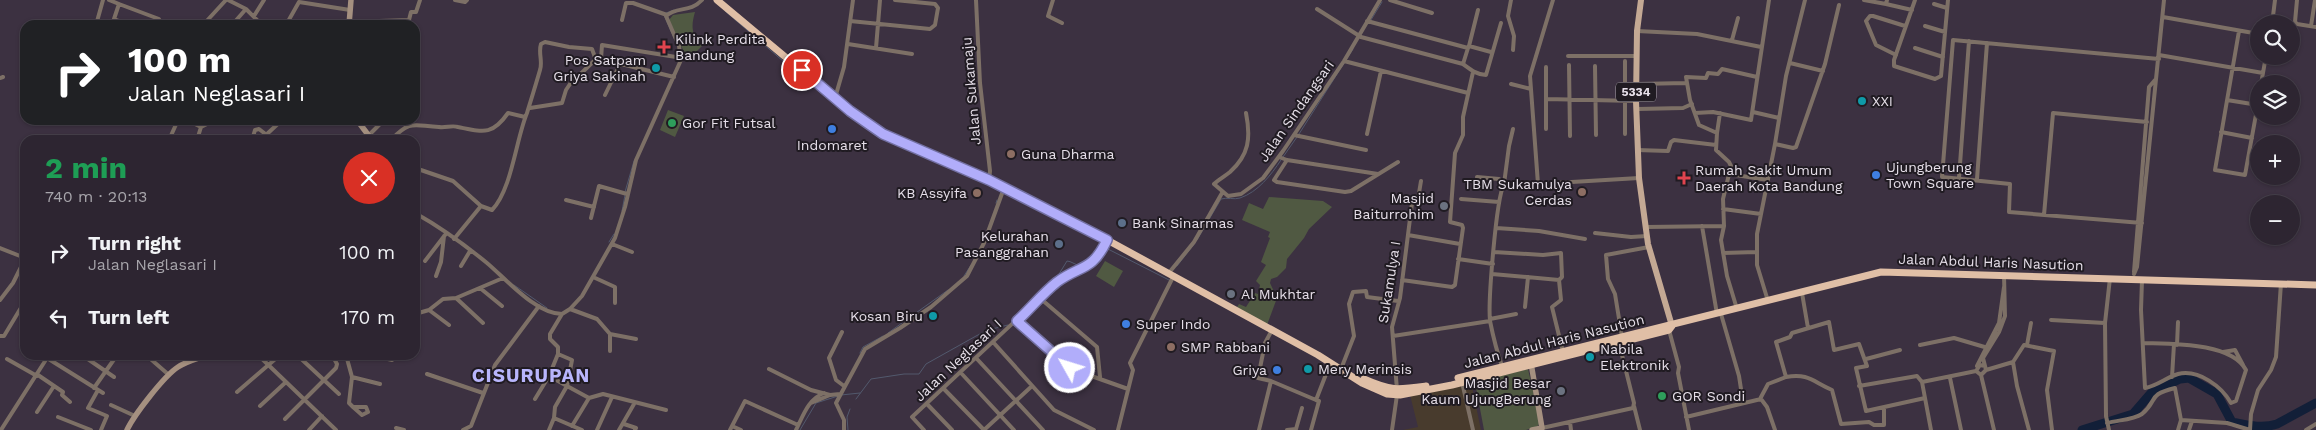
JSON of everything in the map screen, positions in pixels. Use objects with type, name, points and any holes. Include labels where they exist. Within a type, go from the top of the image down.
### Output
[{"type":"highway","points":[[717,0],[835,98]]},
{"type":"highway","name":"Jalan Abdul Haris Nasution","points":[[835,98],[869,126],[889,137],[989,180],[1105,245],[1171,275],[1356,378],[1397,393],[1462,382],[1620,340],[1668,325],[1670,328],[1881,272],[2110,278],[2134,276],[2142,279],[2316,285]]},
{"type":"highway","name":"Jalan Abdul Haris Nasution","points":[[1397,393],[1502,367],[1531,363],[1563,352],[1620,340]]},
{"type":"main road","name":"5334","points":[[1641,0],[1636,84],[1639,178],[1649,247],[1670,328]]},
{"type":"street","points":[[97,20],[103,0]]},
{"type":"street","points":[[109,0],[159,20]]},
{"type":"street","points":[[208,20],[227,0],[246,9],[257,20]]},
{"type":"street","points":[[254,16],[264,0]]},
{"type":"street","points":[[349,20],[351,0]]},
{"type":"street","points":[[409,20],[411,12],[416,12],[420,0]]},
{"type":"street","points":[[455,0],[465,2],[467,0]]},
{"type":"street","points":[[622,20],[626,3],[633,3],[666,15],[693,8],[702,0]]},
{"type":"street","points":[[835,98],[844,67],[853,0]]},
{"type":"street","points":[[876,48],[880,0]]},
{"type":"street","points":[[850,21],[933,28],[938,8],[936,2],[895,0]]},
{"type":"street","name":"Jalan Sukamaju","points":[[976,0],[980,83],[990,171],[989,180]]},
{"type":"street","points":[[1053,0],[1048,16],[1062,23]]},
{"type":"street","name":"Jalan Sindangsari","points":[[1222,193],[1228,196],[1241,194],[1263,178],[1283,158],[1345,62],[1380,0]]},
{"type":"street","points":[[1390,0],[1432,13]]},
{"type":"street","points":[[1511,0],[1508,16],[1514,36],[1513,50]]},
{"type":"street","points":[[1538,184],[1531,72],[1549,20],[1553,0]]},
{"type":"street","points":[[1695,113],[1705,111],[1720,113],[1750,121],[1769,0]]},
{"type":"street","points":[[1768,301],[1757,265],[1756,252],[1760,214],[1790,63],[1805,0]]},
{"type":"street","points":[[1864,0],[1887,2],[1912,10]]},
{"type":"street","points":[[1915,0],[1905,26],[1894,66],[1935,79],[1941,76],[1948,0]]},
{"type":"street","points":[[2139,223],[2152,123],[2164,0]]},
{"type":"street","points":[[2273,15],[2275,0]]},
{"type":"street","points":[[2297,0],[2295,22],[2314,26],[2315,0]]},
{"type":"street","points":[[289,20],[299,2],[350,10]]},
{"type":"street","points":[[114,19],[119,4]]},
{"type":"street","points":[[1934,4],[1947,8]]},
{"type":"street","points":[[1775,144],[1796,147],[1823,71],[1839,5]]},
{"type":"street","points":[[1317,8],[1358,36],[1463,64],[1473,72],[1486,74],[1501,23]]},
{"type":"street","points":[[236,20],[246,9]]},
{"type":"street","points":[[1463,64],[1478,10]]},
{"type":"street","points":[[535,399],[549,376],[558,354],[558,346],[550,340],[549,336],[562,314],[570,309],[582,296],[612,244],[625,207],[636,160],[682,58],[679,46],[666,20],[666,15]]},
{"type":"street","points":[[1896,55],[1876,45],[1866,21],[1870,16],[1873,16],[1905,26]]},
{"type":"street","points":[[1732,40],[1738,18]]},
{"type":"street","points":[[2163,18],[2250,33]]},
{"type":"street","points":[[1367,20],[1491,52]]},
{"type":"street","points":[[1924,26],[1945,32]]},
{"type":"street","points":[[1638,31],[1697,34],[1761,47]]},
{"type":"street","points":[[2240,31],[2215,170],[2245,175],[2250,149]]},
{"type":"street","points":[[2139,223],[2009,212],[2010,184],[1977,179],[1942,177],[1953,40],[2159,57],[2263,73],[2264,65]]},
{"type":"street","points":[[1958,178],[1969,41]]},
{"type":"street","points":[[420,170],[453,181],[481,206],[492,210],[498,202],[520,139],[525,117],[530,108],[536,78],[541,67],[539,57],[540,46],[543,42],[592,49],[596,60]]},
{"type":"street","points":[[1977,179],[1987,43]]},
{"type":"street","points":[[530,108],[562,103],[566,90],[596,60],[601,59],[603,44],[682,58]]},
{"type":"street","points":[[848,44],[912,54]]},
{"type":"street","points":[[1915,48],[1943,56]]},
{"type":"street","points":[[1568,56],[1637,56]]},
{"type":"street","points":[[609,61],[674,77]]},
{"type":"street","points":[[1625,61],[1625,134]]},
{"type":"street","name":"Jalan Sindangsari","points":[[1345,62],[1468,93]]},
{"type":"street","points":[[1790,63],[1823,71]]},
{"type":"street","points":[[605,94],[620,64]]},
{"type":"street","points":[[1569,65],[1570,136]]},
{"type":"street","points":[[1595,66],[1596,135]]},
{"type":"street","points":[[1546,67],[1546,128]]},
{"type":"street","points":[[1717,133],[1700,126],[1686,83],[1687,77],[1706,78],[1708,73],[1718,74],[1722,69],[1757,78]]},
{"type":"street","points":[[1367,134],[1381,71]]},
{"type":"street","points":[[1402,280],[1454,286],[1463,226],[1450,222],[1455,153],[1463,135],[1462,129],[1473,72]]},
{"type":"street","points":[[2134,276],[2149,87],[2155,80]]},
{"type":"street","points":[[1636,84],[1686,83]]},
{"type":"street","points":[[1511,84],[1531,89]]},
{"type":"street","points":[[1546,99],[1636,101]]},
{"type":"street","points":[[2227,100],[2250,104]]},
{"type":"street","points":[[1638,109],[1683,108],[1692,104]]},
{"type":"street","points":[[1752,112],[1779,118]]},
{"type":"street","points":[[1118,430],[1133,370],[1130,363],[1171,275],[1194,242],[1222,193],[1214,183],[1237,165],[1246,154],[1249,128],[1246,113]]},
{"type":"street","points":[[1720,113],[1716,145],[1717,152],[1730,164],[1723,209],[1724,226],[1720,240],[1737,309]]},
{"type":"street","points":[[2044,215],[2053,113],[2152,123]]},
{"type":"street","points":[[420,125],[440,128],[457,126],[480,132],[502,123],[508,114],[525,117]]},
{"type":"street","points":[[199,135],[201,127],[205,125]]},
{"type":"street","points":[[254,135],[256,129],[260,129],[266,134],[276,125]]},
{"type":"street","points":[[371,135],[380,125]]},
{"type":"street","points":[[397,135],[407,127],[414,125]]},
{"type":"street","points":[[1502,367],[1490,320],[1492,274],[1499,202],[1504,185],[1513,129]]},
{"type":"street","points":[[2222,132],[2250,138]]},
{"type":"street","points":[[1297,136],[1366,150]]},
{"type":"street","points":[[1637,150],[1668,151],[1671,142],[1674,140],[1716,145]]},
{"type":"street","points":[[1378,174],[1283,158],[1274,180],[1277,182],[1351,192],[1398,162]]},
{"type":"street","points":[[1366,172],[1366,181]]},
{"type":"street","points":[[1729,174],[1768,180]]},
{"type":"street","points":[[1477,176],[1498,179],[1504,185],[1639,178]]},
{"type":"street","name":"Sukamulya I","points":[[1392,430],[1397,393],[1392,327],[1402,280],[1411,204],[1418,199],[1421,181]]},
{"type":"street","points":[[591,218],[599,186],[627,194]]},
{"type":"street","points":[[844,430],[844,420],[836,407],[844,386],[860,362],[865,349],[900,328],[963,281],[984,243],[1004,188]]},
{"type":"street","points":[[1461,199],[1499,202]]},
{"type":"street","points":[[566,200],[594,207]]},
{"type":"street","points":[[454,239],[481,206]]},
{"type":"street","points":[[1723,209],[1760,214]]},
{"type":"street","points":[[420,217],[470,251],[539,306],[562,314]]},
{"type":"street","points":[[1702,226],[1719,314],[1744,402]]},
{"type":"street","points":[[1646,227],[1724,226]]},
{"type":"street","points":[[1496,228],[1539,231],[1585,240]]},
{"type":"street","points":[[1596,233],[1631,237],[1647,236]]},
{"type":"street","points":[[426,261],[445,235]]},
{"type":"street","points":[[436,276],[441,262],[445,235]]},
{"type":"street","points":[[1408,235],[1460,244]]},
{"type":"street","points":[[612,244],[632,252]]},
{"type":"street","name":"Jalan Neglasari I","points":[[924,430],[912,417],[977,359],[1059,281],[1088,266],[1105,245]]},
{"type":"street","points":[[1640,430],[1633,407],[1620,340],[1615,294],[1608,279],[1606,255],[1649,247]]},
{"type":"street","points":[[0,256],[2,248],[20,256]]},
{"type":"street","points":[[461,266],[470,251]]},
{"type":"street","points":[[1494,252],[1543,255],[1561,253],[1562,277],[1559,280],[1562,300],[1552,306],[1563,352]]},
{"type":"street","points":[[1723,254],[1756,252]]},
{"type":"street","points":[[1458,259],[1493,264]]},
{"type":"street","points":[[0,300],[13,283],[20,268]]},
{"type":"street","points":[[1492,274],[1559,280]]},
{"type":"street","points":[[1976,371],[2000,327],[2004,275]]},
{"type":"street","points":[[593,277],[616,288],[615,303]]},
{"type":"street","points":[[1525,307],[1528,277]]},
{"type":"street","points":[[420,313],[430,310],[443,299],[456,298],[502,278]]},
{"type":"street","points":[[2109,430],[2106,416],[2105,322],[2110,278]]},
{"type":"street","points":[[2142,279],[2141,310],[2145,388],[2179,374],[2194,375],[2218,386],[2234,403],[2246,375],[2235,350],[2223,352],[2176,345],[2143,343]]},
{"type":"street","points":[[2181,420],[2228,423],[2250,430],[2251,414],[2258,390],[2271,370],[2276,357],[2281,283]]},
{"type":"street","points":[[480,288],[502,306]]},
{"type":"street","points":[[1342,369],[1354,336],[1349,304],[1353,292],[1366,291],[1367,297],[1398,302]]},
{"type":"street","points":[[1802,293],[1808,328]]},
{"type":"street","points":[[456,298],[482,323]]},
{"type":"street","points":[[1041,299],[1097,347],[1100,377]]},
{"type":"street","points":[[463,430],[471,426],[483,393],[503,352],[539,306]]},
{"type":"street","points":[[570,309],[597,319],[610,334],[636,339]]},
{"type":"street","points":[[0,336],[4,336],[20,310]]},
{"type":"street","points":[[430,310],[449,325]]},
{"type":"street","points":[[1393,336],[1516,314]]},
{"type":"street","points":[[2051,320],[2105,322]]},
{"type":"street","points":[[1017,321],[1066,366],[1100,377],[1128,389]]},
{"type":"street","points":[[1786,378],[1776,342],[1790,337],[1792,333],[1829,322],[1834,350],[1860,344],[1867,366],[1856,368],[1866,411],[1925,398]]},
{"type":"street","points":[[2172,377],[2178,322]]},
{"type":"street","points":[[2027,345],[2031,323]]},
{"type":"street","points":[[1670,328],[1679,367],[1678,373],[1688,430]]},
{"type":"street","points":[[1272,330],[1265,343],[1258,378],[1271,381],[1319,402],[1311,430]]},
{"type":"street","points":[[842,332],[829,358],[836,380],[844,386]]},
{"type":"street","points":[[610,334],[610,351]]},
{"type":"street","points":[[1920,345],[1954,338],[1988,348]]},
{"type":"street","points":[[993,342],[1054,410],[1094,430]]},
{"type":"street","points":[[2029,430],[2017,386],[2013,362],[2022,346],[2027,345],[2054,350],[2047,390],[2052,430]]},
{"type":"street","points":[[1986,368],[1983,358],[1988,348]]},
{"type":"street","points":[[1866,359],[1900,350]]},
{"type":"street","points":[[2223,352],[2243,365]]},
{"type":"street","points":[[549,430],[554,418],[555,407],[567,386],[572,360],[558,354]]},
{"type":"street","points":[[7,359],[63,392],[62,396],[70,402]]},
{"type":"street","points":[[977,359],[1043,430]]},
{"type":"street","points":[[2,430],[49,360],[102,393]]},
{"type":"street","points":[[90,360],[114,376]]},
{"type":"street","points":[[101,430],[107,416],[88,408],[106,370],[114,360]]},
{"type":"street","points":[[152,360],[169,375]]},
{"type":"street","points":[[127,430],[135,416],[169,375],[180,366],[195,360]]},
{"type":"street","points":[[264,360],[336,430]]},
{"type":"street","points":[[237,392],[273,360]]},
{"type":"street","points":[[302,360],[339,394]]},
{"type":"street","points":[[285,419],[336,368],[337,364],[335,360]]},
{"type":"street","points":[[347,360],[352,377],[349,402],[353,407]]},
{"type":"street","points":[[1978,366],[1986,368],[2013,362]]},
{"type":"street","points":[[1316,400],[1331,363]]},
{"type":"street","points":[[1531,363],[1542,428]]},
{"type":"street","points":[[1981,375],[1986,368]]},
{"type":"street","points":[[769,369],[802,386],[839,396]]},
{"type":"street","points":[[1976,371],[1981,375],[1994,430]]},
{"type":"street","points":[[1922,382],[1950,378],[1976,371]]},
{"type":"street","points":[[961,373],[1014,430]]},
{"type":"street","points":[[427,374],[483,393]]},
{"type":"street","points":[[1859,386],[1915,375],[1920,378],[1932,430]]},
{"type":"street","points":[[549,376],[589,398]]},
{"type":"street","points":[[1686,417],[1760,398],[1768,384],[1799,376],[1813,379],[1832,390],[1840,424],[1869,422],[1874,425],[1884,425],[1884,407]]},
{"type":"street","points":[[352,377],[380,384]]},
{"type":"street","points":[[1950,378],[1961,430]]},
{"type":"street","points":[[1259,430],[1271,381]]},
{"type":"street","points":[[260,406],[286,382]]},
{"type":"street","points":[[1462,382],[1473,430]]},
{"type":"street","points":[[37,412],[54,386]]},
{"type":"street","points":[[944,388],[984,430],[1032,386]]},
{"type":"street","points":[[2107,423],[2138,416],[2144,412],[2156,394],[2175,388],[2181,420],[2178,430]]},
{"type":"street","points":[[796,430],[808,404],[824,393]]},
{"type":"street","points":[[572,426],[589,398],[603,394],[634,404],[666,410]]},
{"type":"street","points":[[808,404],[830,395]]},
{"type":"street","points":[[597,430],[612,397]]},
{"type":"street","points":[[1760,398],[1763,399],[1767,407],[1775,430]]},
{"type":"street","points":[[741,430],[731,428],[745,401],[798,425]]},
{"type":"street","points":[[619,430],[634,404]]},
{"type":"street","points":[[927,404],[952,430]]},
{"type":"street","points":[[110,405],[135,416]]},
{"type":"street","points":[[1532,430],[1633,407]]},
{"type":"street","points":[[1287,430],[1289,428],[1296,429],[1302,408]]},
{"type":"street","points":[[309,430],[322,416]]},
{"type":"street","points":[[58,417],[91,430]]},
{"type":"street","points":[[554,418],[582,430]]},
{"type":"street","points":[[2189,430],[2192,421]]},
{"type":"street","points":[[1570,422],[1571,430]]},
{"type":"street","points":[[1852,423],[1852,430]]},
{"type":"street","points":[[624,424],[641,430]]},
{"type":"street","points":[[2306,430],[2316,424]]},
{"type":"street","points":[[396,428],[404,430]]},
{"type":"shaded area","points":[[1471,382],[1481,430],[1403,430],[1418,427],[1410,395]]},
{"type":"green space","points":[[695,12],[693,30],[702,46],[690,58],[685,54],[669,20],[673,15]]},
{"type":"green space","name":"Gor Fit Futsal","points":[[668,110],[684,116],[675,137],[660,130]]},
{"type":"green space","points":[[1269,197],[1323,201],[1332,207],[1309,229],[1287,259],[1286,268],[1277,277],[1271,279],[1270,283],[1277,298],[1267,325],[1237,307],[1239,304],[1246,307],[1255,293],[1258,294],[1260,285],[1256,281],[1266,265],[1261,262],[1270,238],[1268,237],[1270,232],[1242,220],[1249,203],[1263,209]]},
{"type":"green space","points":[[1105,261],[1123,271],[1114,287],[1096,276]]},
{"type":"green space","points":[[1528,369],[1540,421],[1538,426],[1526,430],[1484,430],[1475,382]]},
{"type":"waterway","points":[[1371,20],[1382,2]]},
{"type":"waterway","points":[[666,13],[674,10]]},
{"type":"waterway","points":[[725,11],[798,74]]},
{"type":"waterway","points":[[664,15],[677,45]]},
{"type":"waterway","points":[[1299,134],[1353,49]]},
{"type":"waterway","points":[[799,75],[865,128]]},
{"type":"waterway","points":[[868,130],[881,138]]},
{"type":"waterway","points":[[1283,157],[1297,137]]},
{"type":"waterway","points":[[883,139],[911,150]]},
{"type":"waterway","points":[[1197,240],[1221,199],[1238,199],[1253,192],[1281,160]]},
{"type":"waterway","points":[[625,192],[634,161]]},
{"type":"waterway","points":[[622,211],[625,195]]},
{"type":"waterway","points":[[609,242],[614,234]]},
{"type":"waterway","points":[[1177,266],[1195,243]]},
{"type":"waterway","points":[[1042,294],[1067,261],[1079,265],[1086,263],[1100,245],[1169,280]]},
{"type":"waterway","points":[[964,276],[971,265]]},
{"type":"waterway","points":[[514,285],[547,308]]},
{"type":"waterway","points":[[888,333],[948,290]]},
{"type":"waterway","points":[[856,399],[871,379],[904,374],[919,374],[926,364],[976,336],[988,330],[1008,325]]},
{"type":"waterway","points":[[860,353],[863,347],[883,336]]},
{"type":"waterway","points":[[2082,430],[2133,414],[2152,392],[2180,379],[2189,378],[2217,394],[2232,422],[2243,424],[2260,426],[2277,424],[2316,403]]},
{"type":"waterway","points":[[841,395],[860,393]]},
{"type":"waterway","points":[[800,430],[816,403],[838,396]]},
{"type":"waterway","points":[[848,430],[847,417],[850,409]]},
{"type":"place","name":"Kilink Perdita Bandung","points":[[664,47]]},
{"type":"place","name":"Pos Satpam Griya Sakinah","points":[[656,68]]},
{"type":"place","name":"XXI","points":[[1862,101]]},
{"type":"place","name":"Gor Fit Futsal","points":[[672,123]]},
{"type":"place","name":"Indomaret","points":[[832,129]]},
{"type":"place","name":"Guna Dharma","points":[[1011,154]]},
{"type":"place","name":"Ujungberung Town Square","points":[[1876,175]]},
{"type":"place","name":"Rumah Sakit Umum Daerah Kota Bandung","points":[[1684,178]]},
{"type":"place","name":"TBM Sukamulya Cerdas","points":[[1582,192]]},
{"type":"place","name":"KB Assyifa","points":[[977,193]]},
{"type":"place","name":"Masjid Baiturrohim","points":[[1444,206]]},
{"type":"place","name":"Bank Sinarmas","points":[[1122,223]]},
{"type":"place","name":"Kelurahan Pasanggrahan","points":[[1059,244]]},
{"type":"place","name":"Al Mukhtar","points":[[1231,294]]},
{"type":"place","name":"Kosan Biru","points":[[933,316]]},
{"type":"place","name":"Super Indo","points":[[1126,324]]},
{"type":"place","name":"SMP Rabbani","points":[[1171,347]]},
{"type":"place","name":"Nabila Elektronik","points":[[1590,357]]},
{"type":"place","name":"Mery Merinsis","points":[[1308,369]]},
{"type":"place","name":"Griya","points":[[1277,370]]},
{"type":"place","name":"Masjid Besar Kaum UjungBerung","points":[[1561,391]]},
{"type":"place","name":"GOR Sondi","points":[[1662,396]]},
{"type":"district","name":"CISURUPAN","points":[[531,375]]},
{"type":"route","points":[[802,70],[850,111],[883,134],[989,180],[1107,240],[1103,249],[1088,266],[1056,283],[1017,321],[1070,368]]}]
